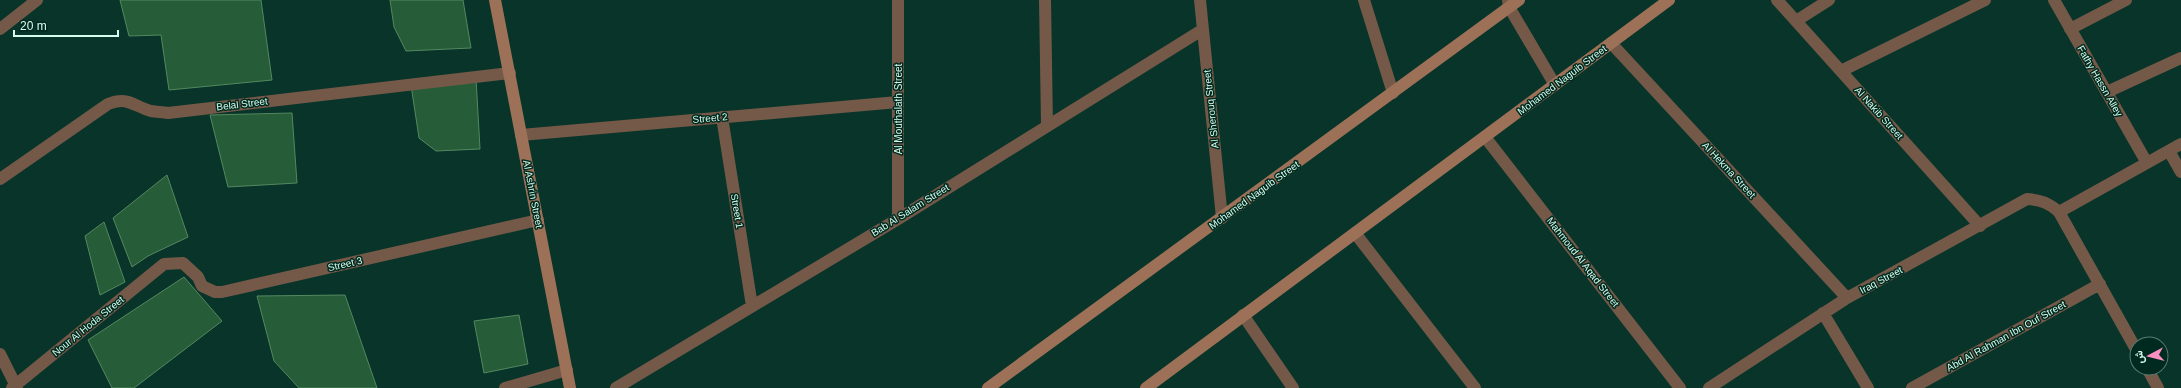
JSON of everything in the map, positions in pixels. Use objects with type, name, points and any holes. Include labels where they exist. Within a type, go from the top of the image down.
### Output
[{"type":"main road","name":"Al Ashrin Street","points":[[495,0],[570,388]]},
{"type":"main road","name":"Mohamed Naguib Street","points":[[988,388],[1393,93],[1508,4],[1519,0]]},
{"type":"main road","name":"Mohamed Naguib Street","points":[[1146,388],[1669,0]]},
{"type":"street","points":[[0,29],[37,0]]},
{"type":"street","name":"Al Mouthalath Street","points":[[898,0],[898,218]]},
{"type":"street","points":[[1045,0],[1047,125]]},
{"type":"street","name":"Al Sherouq Street","points":[[1200,0],[1222,218]]},
{"type":"street","points":[[1364,0],[1393,93]]},
{"type":"street","name":"Al Nakib Street","points":[[1777,0],[1980,226]]},
{"type":"street","points":[[1796,21],[1829,0]]},
{"type":"street","points":[[1841,71],[1985,0]]},
{"type":"street","name":"Fathy Hassn Alley","points":[[2054,0],[2147,162]]},
{"type":"street","points":[[2070,29],[2126,0]]},
{"type":"street","points":[[1508,4],[1555,85]]},
{"type":"street","name":"Bab Al Salam Street","points":[[616,388],[898,218],[1202,30]]},
{"type":"street","name":"Al Hekma Street","points":[[1611,43],[1847,298]]},
{"type":"street","points":[[2107,92],[2181,58]]},
{"type":"street","name":"Belal Street","points":[[0,179],[108,104],[115,101],[130,102],[152,111],[168,113],[510,73]]},
{"type":"street","name":"Street 2","points":[[521,135],[898,102]]},
{"type":"street","name":"Street 1","points":[[722,117],[752,306]]},
{"type":"street","name":"Mahmoud Al Aqad Street","points":[[1485,136],[1680,388]]},
{"type":"street","points":[[2129,337],[2059,212],[2181,144]]},
{"type":"street","points":[[2169,151],[2181,172]]},
{"type":"street","name":"Iraq Street","points":[[1709,388],[1847,298],[2028,199],[2039,200],[2050,204],[2059,212]]},
{"type":"street","name":"Street 3","points":[[164,264],[183,263],[198,277],[202,286],[208,290],[222,292],[538,220]]},
{"type":"street","points":[[1355,233],[1475,388]]},
{"type":"street","name":"Nour Al Hoda Street","points":[[15,387],[164,264]]},
{"type":"street","name":"Abd Al Rahman Ibn Ouf Street","points":[[1912,388],[2100,284]]},
{"type":"street","points":[[1823,313],[1868,388]]},
{"type":"street","points":[[1244,315],[1293,388]]},
{"type":"street","points":[[0,354],[15,387]]},
{"type":"street","points":[[505,388],[567,370]]},
{"type":"street","points":[[2151,376],[2158,388]]},
{"type":"building","points":[[120,0],[261,0],[272,80],[169,90],[161,35],[129,36]]},
{"type":"building","points":[[390,0],[463,0],[471,48],[406,51],[394,27]]},
{"type":"building","points":[[476,78],[480,149],[436,151],[419,138],[411,85]]},
{"type":"building","points":[[292,113],[297,183],[228,187],[210,115]]},
{"type":"building","points":[[167,175],[188,237],[148,256],[132,267],[113,218]]},
{"type":"building","points":[[104,222],[125,282],[100,295],[85,236]]},
{"type":"building","points":[[184,277],[222,321],[134,388],[112,388],[88,340]]},
{"type":"building","points":[[345,295],[377,388],[299,388],[274,361],[257,296]]},
{"type":"building","points":[[519,315],[528,364],[484,373],[474,321]]}]
